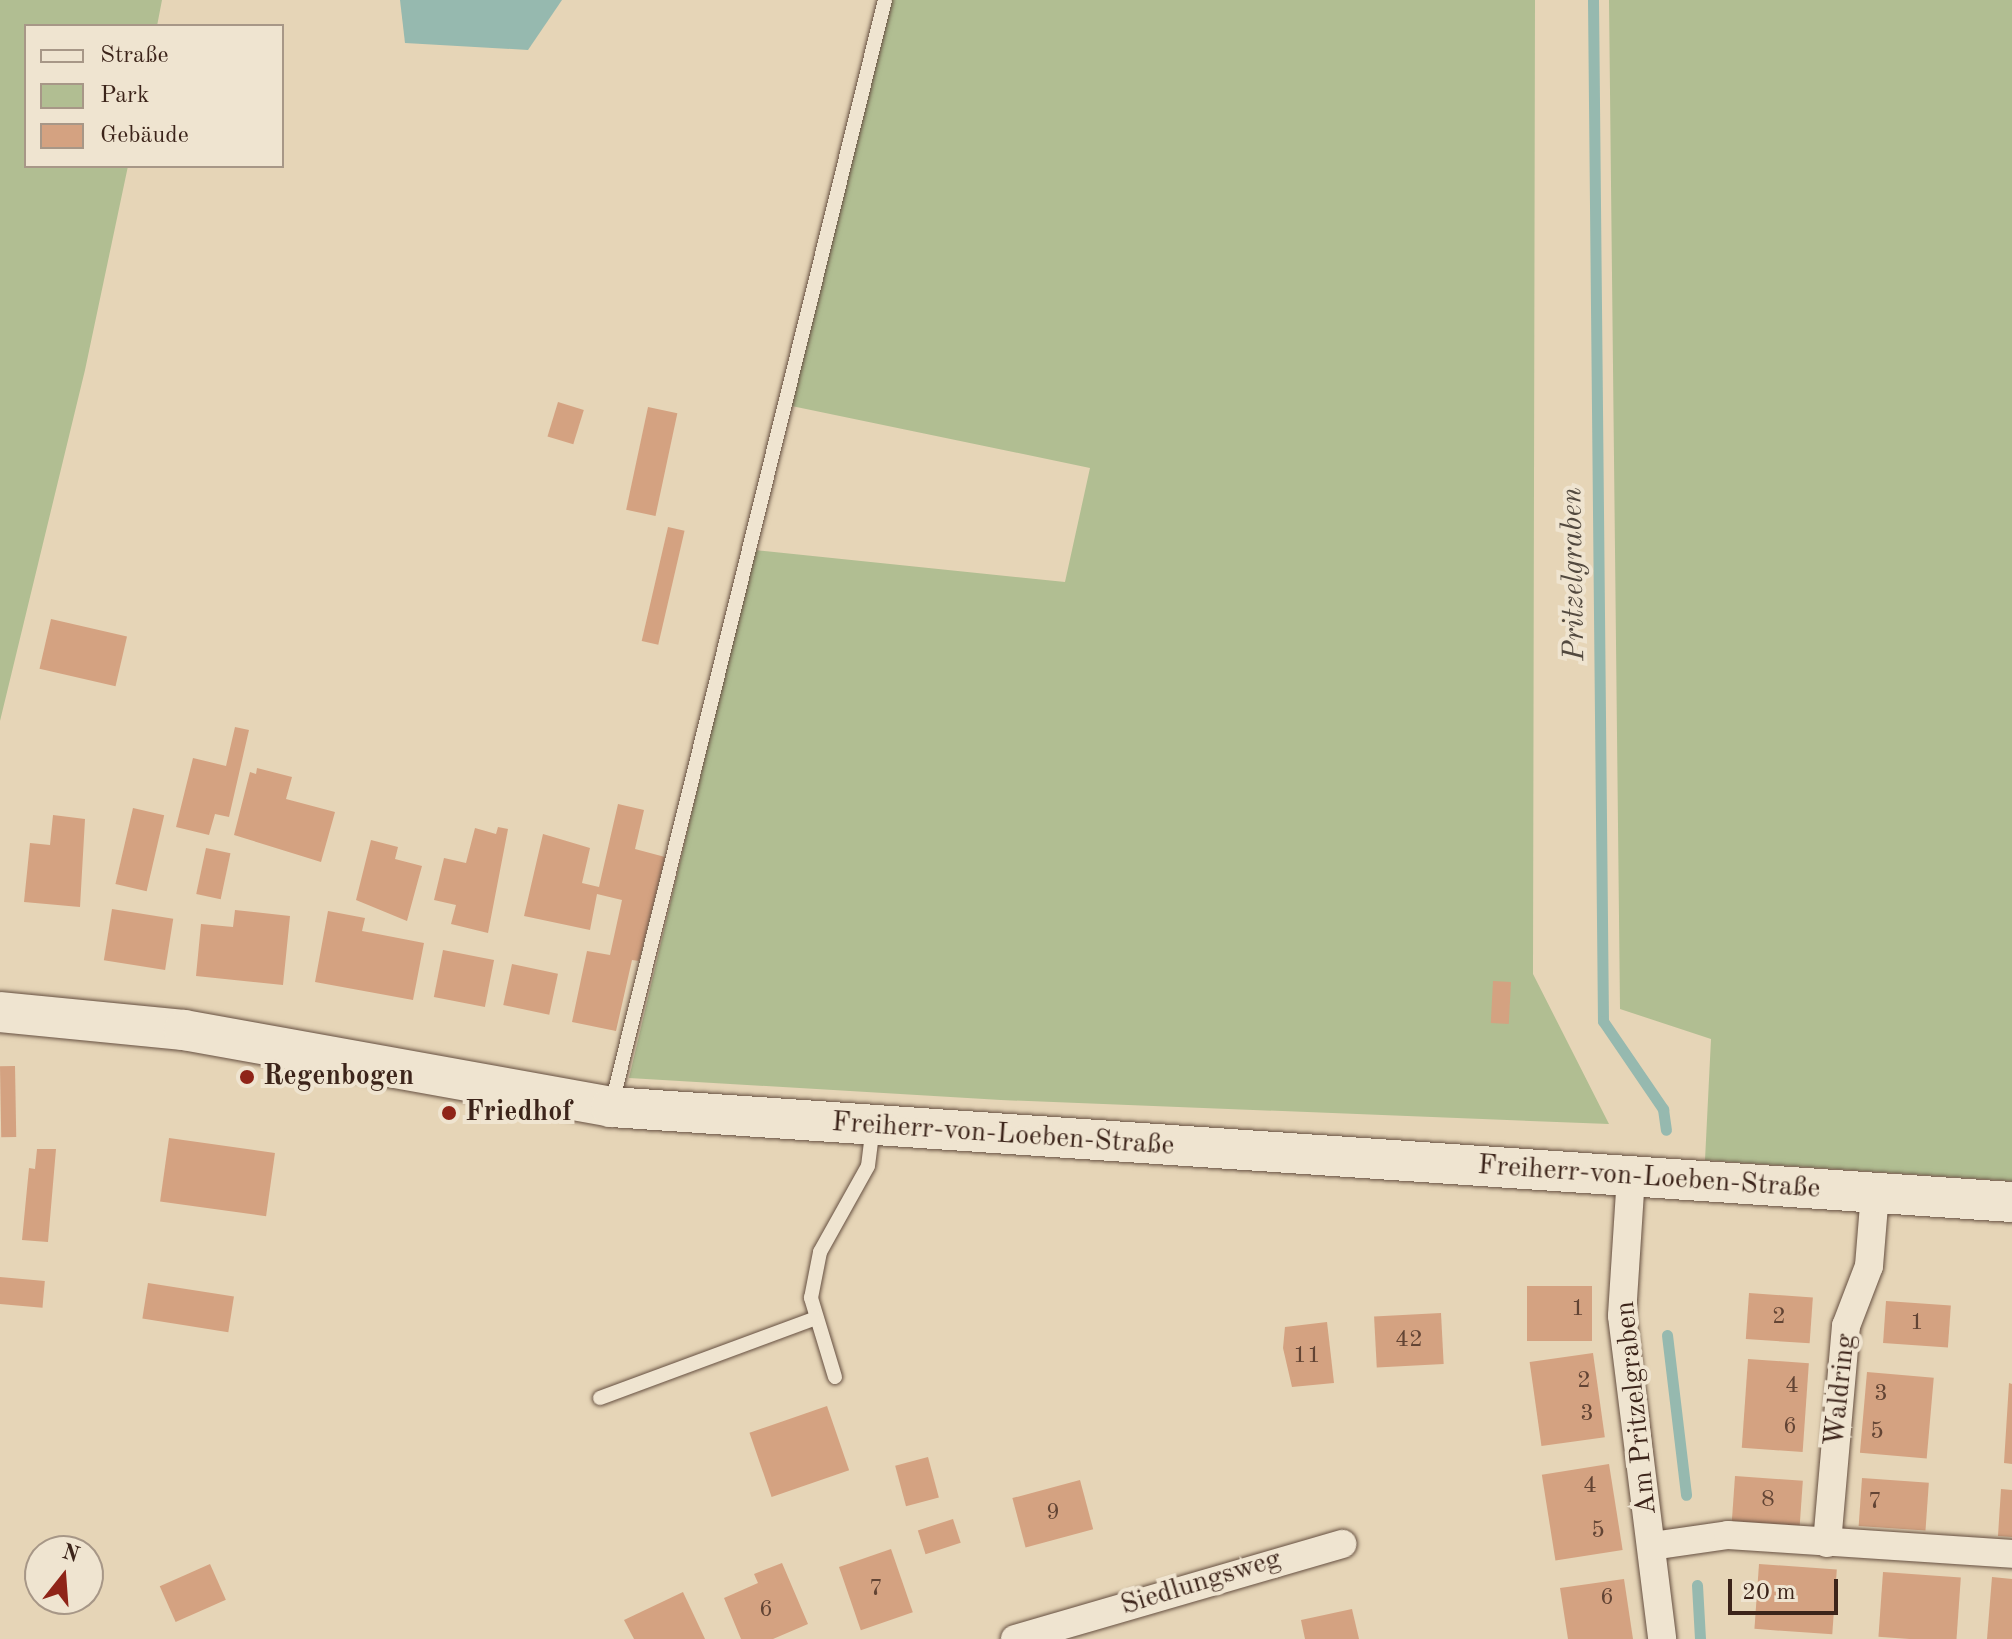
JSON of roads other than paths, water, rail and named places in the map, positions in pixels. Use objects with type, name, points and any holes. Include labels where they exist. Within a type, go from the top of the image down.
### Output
[{"type":"main road","name":"Freiherr-von-Loeben-Straße","points":[[0,1012],[184,1030],[611,1107],[2012,1202]]},
{"type":"street","name":"Am Pritzelgraben","points":[[1631,1176],[1622,1316],[1662,1639]]},
{"type":"street","name":"Waldring","points":[[1827,1543],[1846,1326],[1869,1266],[1875,1193]]},
{"type":"street","points":[[1652,1546],[1728,1535],[2012,1554]]},
{"type":"street","name":"Siedlungsweg","points":[[1015,1639],[1342,1544]]},
{"type":"lane","points":[[611,1107],[885,0]]},
{"type":"lane","points":[[835,1377],[811,1298],[820,1252],[868,1166],[873,1126]]},
{"type":"lane","points":[[600,1398],[816,1318]]},
{"type":"water","points":[[400,0],[562,0],[528,50],[405,43]]},
{"type":"waterway","name":"Pritzelgraben","points":[[1593,0],[1603,1021],[1663,1109],[1666,1130]]},
{"type":"waterway","name":"Pritzelgraben","points":[[1667,1335],[1686,1495]]},
{"type":"waterway","name":"Pritzelgraben","points":[[1697,1585],[1700,1639]]},
{"type":"place","name":"Regenbogen","points":[[247,1077]]},
{"type":"place","name":"Friedhof","points":[[449,1113]]}]
